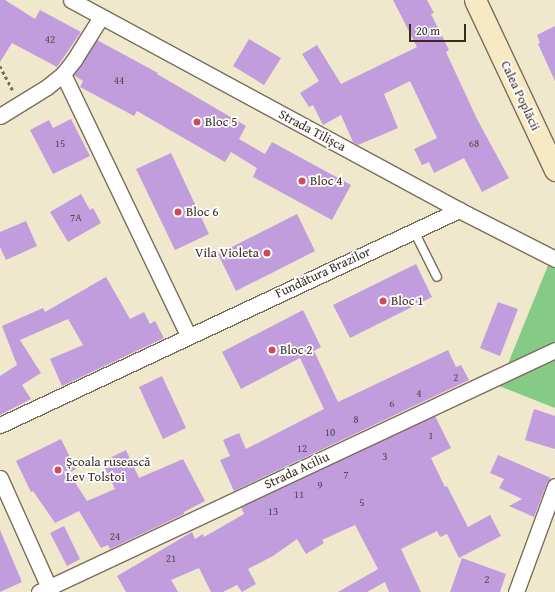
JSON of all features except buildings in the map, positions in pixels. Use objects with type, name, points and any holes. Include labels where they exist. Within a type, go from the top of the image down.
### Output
[{"type":"main road","name":"Calea Poplăcii","points":[[475,0],[555,170]]},
{"type":"street","name":"Strada Tilișca","points":[[71,0],[458,210],[555,259]]},
{"type":"street","points":[[0,116],[47,87],[63,74],[74,60],[101,17]]},
{"type":"street","points":[[63,74],[188,335]]},
{"type":"street","name":"Fundătura Brazilor","points":[[0,425],[188,335],[458,210]]},
{"type":"street","name":"Strada Aciliu","points":[[46,591],[555,350]]},
{"type":"street","points":[[0,478],[46,591]]},
{"type":"street","points":[[516,592],[555,486]]},
{"type":"lane","points":[[414,231],[437,277]]},
{"type":"path","points":[[0,66],[21,104]]},
{"type":"green space","points":[[555,248],[555,408],[499,386]]},
{"type":"place","name":"Bloc 5","points":[[197,122]]},
{"type":"place","name":"Bloc 4","points":[[302,181]]},
{"type":"place","name":"Bloc 6","points":[[178,212]]},
{"type":"place","name":"Vila Violeta","points":[[267,253]]},
{"type":"place","name":"Bloc 1","points":[[383,301]]},
{"type":"place","name":"Bloc 2","points":[[272,350]]},
{"type":"place","name":"Școala rusească Lev Tolstoi","points":[[58,470]]}]
